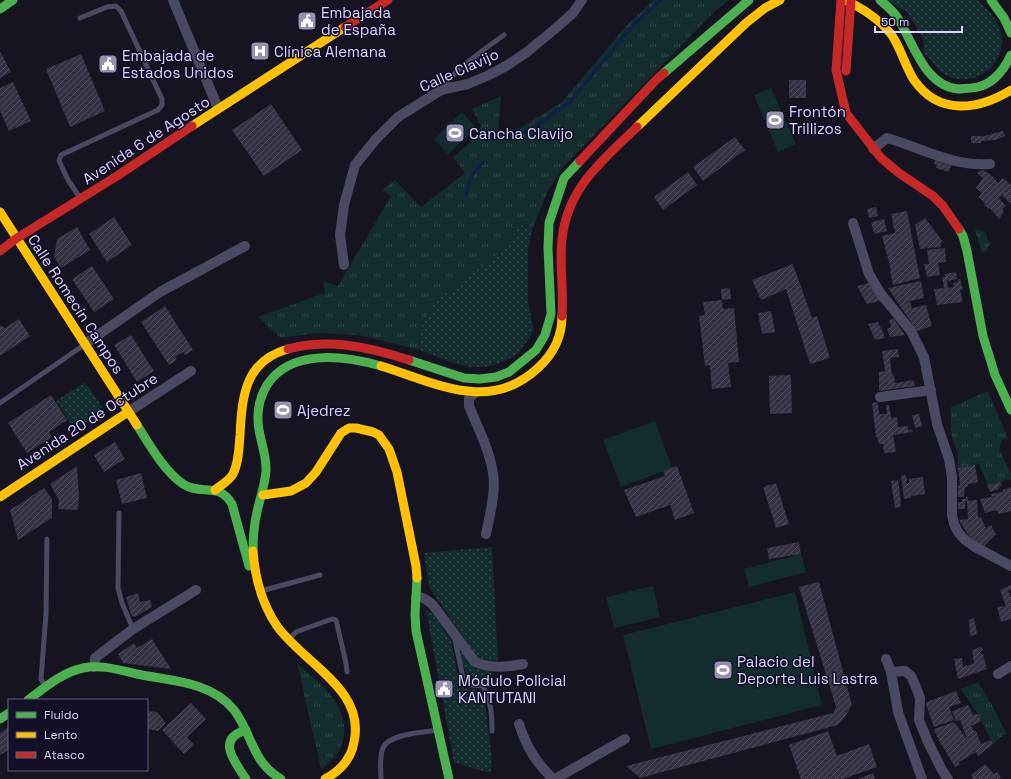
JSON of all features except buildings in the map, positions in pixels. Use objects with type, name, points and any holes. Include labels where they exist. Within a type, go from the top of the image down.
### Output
[{"type":"main road","points":[[0,9],[13,0]]},
{"type":"main road","name":"Avenida 6 de Agosto","points":[[0,251],[17,238],[117,176],[218,108],[388,0]]},
{"type":"main road","points":[[257,580],[248,563],[232,504],[227,496],[215,490],[228,481],[233,474],[237,462],[242,400],[249,380],[257,368],[269,356],[300,345],[336,344],[358,346],[395,355],[464,378],[475,379],[496,377],[509,372],[524,361],[536,350],[545,335],[551,314],[548,248],[549,223],[564,178],[656,80],[750,0]]},
{"type":"main road","points":[[325,779],[334,774],[347,762],[355,743],[356,732],[354,716],[347,698],[340,688],[288,639],[273,619],[260,591],[257,580],[253,545],[257,512],[263,495],[266,479],[266,460],[257,424],[258,410],[266,387],[274,376],[288,365],[305,359],[322,358],[353,359],[456,390],[475,392],[491,392],[515,386],[532,374],[546,360],[558,340],[563,319],[564,297],[560,266],[560,240],[568,211],[576,194],[592,172],[704,61],[753,16],[768,5],[780,0]]},
{"type":"main road","points":[[841,0],[836,70],[842,102],[846,113],[873,148],[890,166],[933,196],[943,206],[956,224],[967,252],[988,356],[995,376],[1011,410]]},
{"type":"main road","points":[[845,0],[863,8],[882,24],[898,46],[915,82],[928,95],[940,102],[956,107],[970,108],[986,103],[1004,95],[1011,90]]},
{"type":"main road","points":[[839,83],[846,71],[851,0]]},
{"type":"main road","points":[[880,0],[896,16],[923,66],[932,77],[942,84],[966,90],[982,87],[993,80],[1004,69],[1011,55]]},
{"type":"main road","points":[[991,0],[1004,18],[1011,33]]},
{"type":"main road","name":"Calle Romecín Campos","points":[[0,212],[128,412],[166,467],[186,486],[196,489],[215,490]]},
{"type":"main road","points":[[475,379],[475,392]]},
{"type":"main road","name":"Avenida 20 de Octubre","points":[[0,497],[128,412]]},
{"type":"main road","points":[[263,495],[291,491],[306,482],[316,472],[341,433],[349,428],[364,429],[379,436],[389,449],[397,472],[416,566],[416,631],[449,779]]},
{"type":"main road","points":[[30,699],[75,670],[81,668],[94,667],[113,669],[192,684],[221,698],[233,709],[242,721],[256,754],[264,767],[274,776],[281,779]]},
{"type":"main road","points":[[0,719],[8,713]]},
{"type":"main road","points":[[246,730],[235,735],[229,746],[230,754],[246,779]]},
{"type":"street","points":[[173,0],[218,108]]},
{"type":"street","name":"Calle Clavijo","points":[[344,265],[340,236],[344,205],[355,165],[376,139],[398,117],[445,89],[468,84],[489,75],[527,52],[573,13],[582,0]]},
{"type":"street","points":[[873,148],[887,138],[935,156],[953,161],[975,164],[990,164]]},
{"type":"street","points":[[853,223],[869,274],[881,294],[911,331],[924,357],[937,424],[949,459],[952,477],[952,515],[954,524],[958,532],[965,540],[1011,566]]},
{"type":"street","points":[[85,344],[160,292],[245,246]]},
{"type":"street","name":"Avenida 20 de Octubre","points":[[128,412],[191,371]]},
{"type":"street","points":[[880,397],[931,390]]},
{"type":"street","points":[[475,392],[469,398],[469,406],[488,452],[493,474],[492,499],[486,534]]},
{"type":"street","points":[[94,667],[95,658],[133,630],[196,590]]},
{"type":"street","points":[[416,597],[427,599],[433,605],[479,664],[483,666],[503,667],[523,664]]},
{"type":"street","points":[[886,659],[891,672],[898,712],[922,779]]},
{"type":"street","points":[[998,674],[1011,666]]},
{"type":"street","points":[[891,672],[906,671],[911,676],[920,698],[920,720],[934,755],[948,779]]},
{"type":"street","points":[[519,724],[526,745],[532,756],[554,779],[625,740]]},
{"type":"lane","points":[[80,18],[107,6],[116,6],[121,11],[162,99],[162,105],[158,110],[61,155],[59,161],[68,180],[80,199]]},
{"type":"lane","points":[[445,89],[447,82],[464,66],[504,35]]},
{"type":"lane","points":[[0,403],[85,344]]},
{"type":"lane","points":[[119,513],[118,588],[122,603],[133,630]]},
{"type":"lane","points":[[46,688],[41,679],[46,614],[47,539]]},
{"type":"lane","points":[[260,591],[320,575]]},
{"type":"lane","points":[[288,639],[296,632],[332,619],[336,620],[347,672]]},
{"type":"lane","points":[[454,633],[463,678],[470,685],[483,686],[488,696],[492,710],[492,731]]},
{"type":"lane","points":[[381,779],[380,757],[382,748],[386,742],[397,737],[439,730]]},
{"type":"green space","points":[[653,0],[729,0],[716,10],[562,168],[548,191],[533,227],[520,225],[503,250],[435,302],[422,325],[419,350],[359,335],[316,333],[281,338],[258,317],[325,293],[323,281],[338,286],[391,196],[382,190],[395,180],[421,207],[465,173],[453,157],[471,142],[481,126],[472,109],[501,96],[498,133],[522,127],[561,103],[628,24]]},
{"type":"green space","points":[[888,0],[978,0],[1000,27],[1002,43],[1000,54],[995,63],[979,76],[970,79],[959,79],[948,76],[944,74],[923,53],[924,42],[906,11],[898,8]]},
{"type":"green space","name":"Frontón Trillizos","points":[[771,88],[796,144],[778,152],[754,95]]},
{"type":"green space","name":"Cancha Clavijo","points":[[462,112],[476,128],[448,154],[434,139]]},
{"type":"green space","points":[[520,225],[533,227],[528,249],[528,303],[534,330],[522,348],[515,356],[485,367],[463,365],[419,350],[422,325],[435,302],[503,250]]},
{"type":"green space","points":[[975,230],[986,232],[987,239],[990,244],[987,250],[982,253]]},
{"type":"green space","points":[[85,382],[102,407],[99,414],[75,430],[56,401]]},
{"type":"green space","points":[[988,392],[1008,438],[1002,440],[999,449],[1011,474],[1011,479],[988,486],[979,464],[958,468],[958,455],[951,434],[951,407]]},
{"type":"green space","points":[[655,421],[672,468],[621,487],[603,440]]},
{"type":"green space","points":[[492,547],[498,661],[483,661],[476,656],[429,587],[424,553]]},
{"type":"green space","points":[[801,554],[806,572],[749,587],[744,569]]},
{"type":"green space","points":[[653,586],[660,617],[614,628],[606,597]]},
{"type":"green space","name":"Palacio del Deporte Luis Lastra","points":[[795,592],[822,705],[651,749],[623,635]]},
{"type":"green space","points":[[426,610],[432,613],[451,640],[459,682],[464,688],[474,689],[479,692],[485,703],[492,760],[491,773],[454,763]]},
{"type":"green space","points":[[459,646],[468,661],[474,667],[484,671],[491,671],[492,687],[489,682],[474,682],[470,678],[463,666]]},
{"type":"green space","points":[[297,663],[332,696],[342,716],[344,728],[342,745],[335,757],[321,769]]},
{"type":"green space","points":[[978,682],[992,705],[1006,733],[993,744],[978,714],[961,689]]},
{"type":"waterway","points":[[512,131],[526,132],[568,104],[634,24],[661,0]]},
{"type":"waterway","points":[[465,197],[472,175],[482,163]]},
{"type":"traffic: fast","points":[[0,9],[13,0]]},
{"type":"traffic: fast","points":[[664,73],[749,0]]},
{"type":"traffic: fast","points":[[880,0],[897,17],[914,50],[928,71],[936,80],[946,86],[960,89],[985,85],[996,78],[1011,55]]},
{"type":"traffic: fast","points":[[991,0],[1004,18],[1011,33]]},
{"type":"traffic: fast","points":[[409,360],[464,378],[480,379],[496,377],[509,372],[536,350],[545,335],[551,314],[548,248],[549,223],[564,178],[580,161]]},
{"type":"traffic: fast","points":[[959,229],[963,236],[967,251],[983,336],[995,375],[1011,410]]},
{"type":"traffic: fast","points":[[253,551],[255,522],[264,486],[266,471],[265,457],[258,424],[258,413],[259,405],[267,385],[277,373],[290,365],[304,360],[335,358],[367,362],[381,366]]},
{"type":"traffic: fast","points":[[137,425],[157,457],[176,479],[190,487],[215,491],[227,497],[232,504],[249,566]]},
{"type":"traffic: fast","points":[[417,578],[415,614],[416,631],[449,779]]},
{"type":"traffic: fast","points":[[29,699],[68,673],[90,667],[110,668],[176,681],[202,688],[225,700],[234,710],[258,756],[271,772],[281,779]]},
{"type":"traffic: fast","points":[[0,719],[8,714]]},
{"type":"traffic: fast","points":[[246,730],[237,734],[231,739],[229,745],[230,752],[246,779]]},
{"type":"traffic: slow","points":[[637,127],[746,23],[765,8],[780,0]]},
{"type":"traffic: slow","points":[[845,0],[870,14],[891,34],[914,80],[924,92],[935,100],[960,106],[972,105],[985,102],[1011,90]]},
{"type":"traffic: slow","points":[[192,126],[345,27]]},
{"type":"traffic: slow","points":[[0,212],[137,425]]},
{"type":"traffic: slow","points":[[381,366],[442,386],[462,390],[482,392],[501,389],[520,381],[544,362],[556,344],[562,323],[562,316]]},
{"type":"traffic: slow","points":[[215,490],[229,479],[235,469],[238,454],[242,407],[245,394],[254,371],[263,362],[288,349]]},
{"type":"traffic: slow","points":[[0,497],[128,412]]},
{"type":"traffic: slow","points":[[263,495],[291,491],[306,483],[316,472],[341,433],[349,428],[356,428],[379,435],[389,449],[397,472],[416,566],[417,578]]},
{"type":"traffic: slow","points":[[253,551],[255,571],[263,600],[277,626],[288,639],[330,678],[342,692],[351,707],[355,723],[353,748],[347,760],[340,769],[325,779]]},
{"type":"traffic: jam","points":[[345,27],[388,0]]},
{"type":"traffic: jam","points":[[841,0],[836,70],[846,113],[881,158],[899,173],[933,196],[943,206],[959,229]]},
{"type":"traffic: jam","points":[[846,71],[851,0]]},
{"type":"traffic: jam","points":[[580,161],[664,73]]},
{"type":"traffic: jam","points":[[0,251],[17,238],[117,176],[192,126]]},
{"type":"traffic: jam","points":[[562,316],[562,239],[571,204],[579,190],[599,164],[637,127]]},
{"type":"traffic: jam","points":[[288,349],[319,344],[334,344],[379,351],[409,360]]},
{"type":"place","name":"Embajada de España","points":[[307,21]]},
{"type":"place","name":"Clínica Alemana","points":[[260,51]]},
{"type":"place","name":"Embajada de Estados Unidos","points":[[108,64]]},
{"type":"place","name":"Frontón Trillizos","points":[[775,120]]},
{"type":"place","name":"Cancha Clavijo","points":[[455,133]]},
{"type":"place","name":"Ajedrez","points":[[283,410]]},
{"type":"place","name":"Palacio del Deporte Luis Lastra","points":[[723,670]]},
{"type":"place","name":"Módulo Policial KANTUTANI","points":[[444,689]]}]
